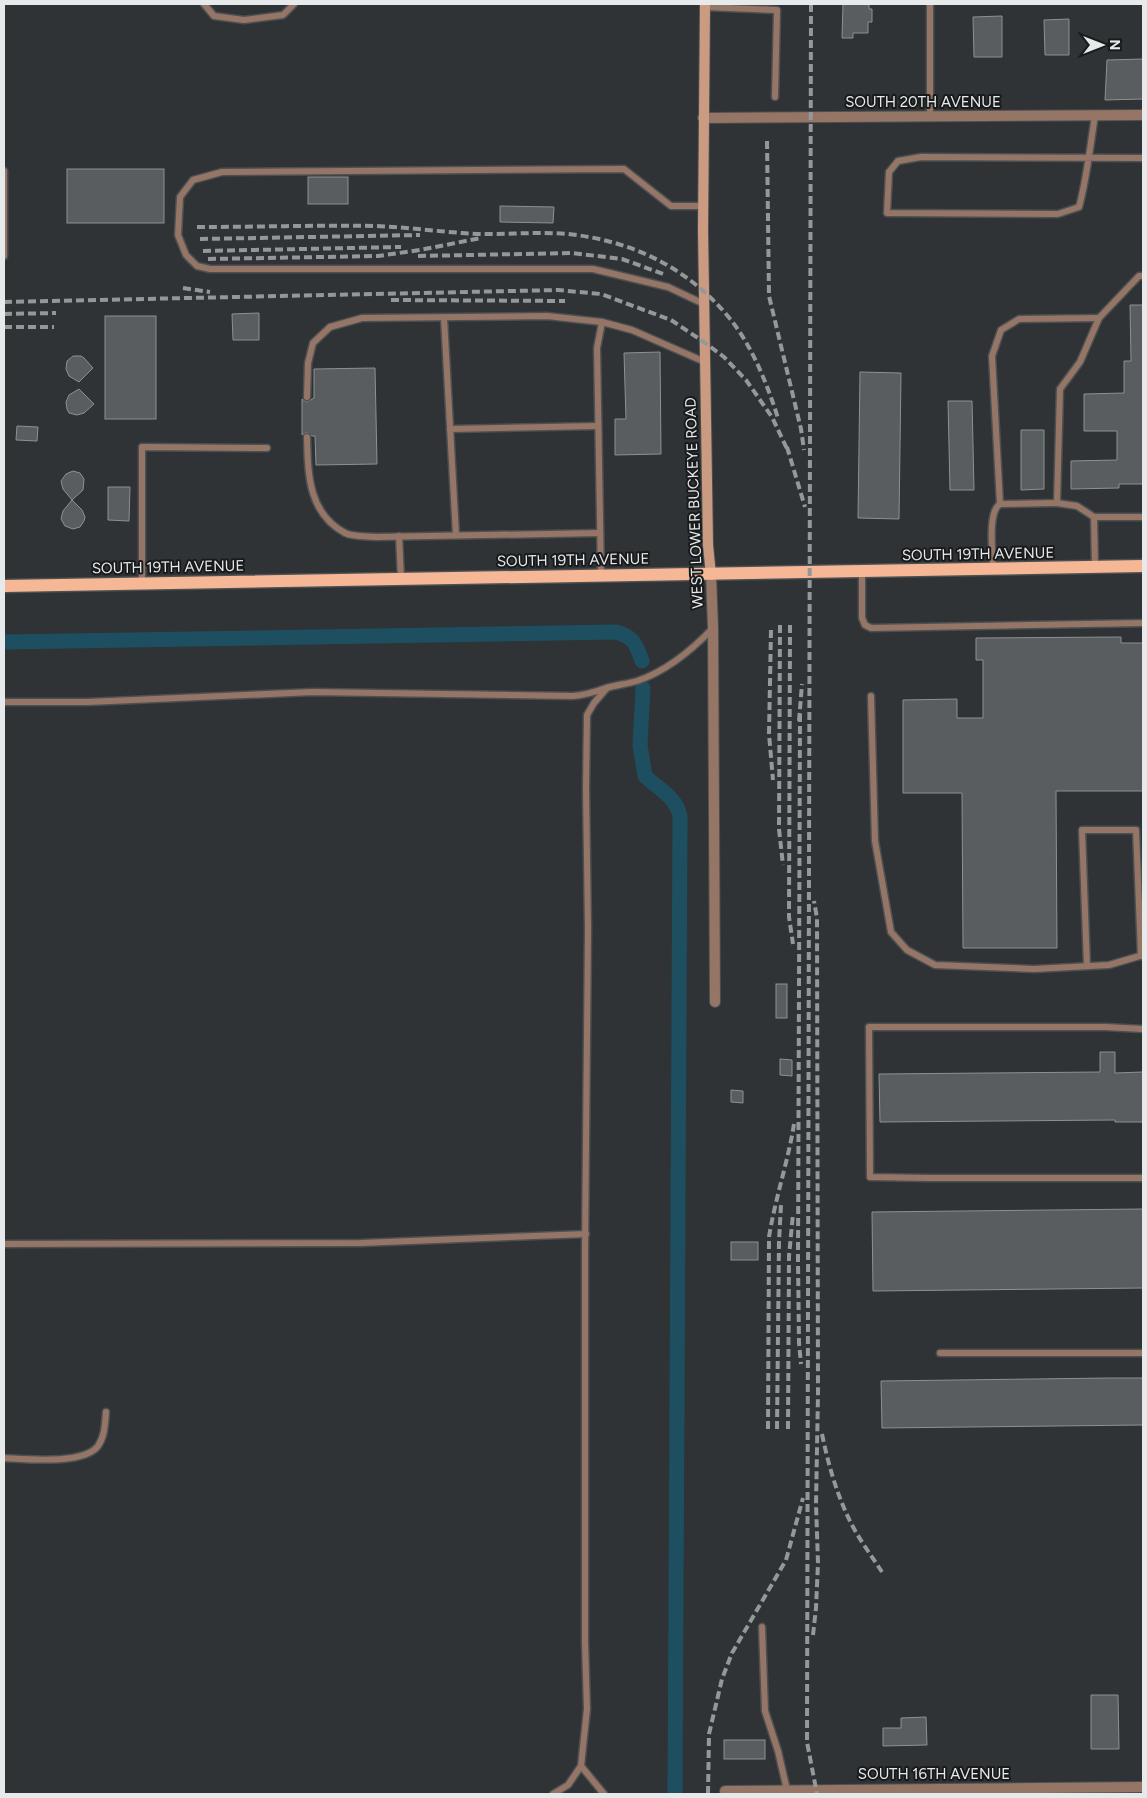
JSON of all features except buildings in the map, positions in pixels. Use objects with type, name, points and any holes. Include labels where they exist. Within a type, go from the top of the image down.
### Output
[{"type":"main road","name":"WEST LOWER BUCKEYE ROAD","points":[[705,6],[703,118],[704,304],[708,545],[711,574]]},
{"type":"main road","name":"SOUTH 19TH AVENUE","points":[[4,586],[1143,566]]},
{"type":"street","name":"SOUTH 20TH AVENUE","points":[[703,118],[1143,115]]},
{"type":"street","name":"WEST LOWER BUCKEYE ROAD","points":[[711,574],[715,1002]]},
{"type":"street","name":"SOUTH 16TH AVENUE","points":[[725,1791],[1143,1787]]},
{"type":"lane","points":[[204,4],[214,16],[244,20],[283,15],[294,4]]},
{"type":"lane","points":[[930,4],[930,117]]},
{"type":"lane","points":[[705,6],[778,7],[774,97]]},
{"type":"lane","points":[[1095,116],[1088,158],[1084,191],[1079,207],[1058,214],[887,213],[889,172],[898,161],[921,157],[1088,158],[1143,158]]},
{"type":"lane","points":[[703,206],[671,206],[624,169],[222,172],[193,180],[180,198],[178,235],[186,255],[198,266],[210,269],[592,269],[668,287],[704,304]]},
{"type":"lane","points":[[4,171],[4,256]]},
{"type":"lane","points":[[1057,503],[1060,389],[1080,362],[1099,318],[1139,276],[1143,276]]},
{"type":"lane","points":[[307,397],[308,363],[313,343],[330,327],[362,318],[547,316],[602,322],[639,332],[705,362]]},
{"type":"lane","points":[[444,318],[456,536]]},
{"type":"lane","points":[[1000,504],[992,356],[1001,330],[1019,319],[1099,318]]},
{"type":"lane","points":[[601,576],[597,348],[602,322]]},
{"type":"lane","points":[[450,429],[597,426]]},
{"type":"lane","points":[[307,437],[308,477],[314,498],[326,518],[347,533],[376,537],[600,533]]},
{"type":"lane","points":[[142,584],[142,447],[267,448]]},
{"type":"lane","points":[[993,570],[992,518],[994,510],[1000,504],[1057,503],[1077,506],[1094,517],[1143,517]]},
{"type":"lane","points":[[1094,517],[1095,568]]},
{"type":"lane","points":[[399,536],[401,579]]},
{"type":"lane","points":[[862,572],[862,618],[865,625],[871,628],[1143,623]]},
{"type":"lane","points":[[4,702],[88,702],[313,692],[588,695],[607,688],[637,681],[675,662],[692,650],[713,628]]},
{"type":"lane","points":[[553,1794],[568,1785],[581,1766],[587,1709],[585,1642],[588,929],[586,789],[588,715],[594,703],[607,688]]},
{"type":"lane","points":[[871,696],[875,841],[891,932],[907,950],[936,965],[1034,969],[1109,965],[1142,956],[1136,830],[1082,830],[1087,966]]},
{"type":"lane","points":[[1143,1028],[869,1027],[870,1176],[929,1178],[1143,1178]]},
{"type":"lane","points":[[4,1244],[361,1243],[586,1234]]},
{"type":"lane","points":[[940,1353],[1143,1353]]},
{"type":"lane","points":[[4,1458],[47,1460],[79,1457],[97,1447],[104,1433],[106,1412]]},
{"type":"lane","points":[[762,1627],[765,1711],[778,1751],[787,1790]]},
{"type":"lane","points":[[581,1766],[604,1794]]},
{"type":"waterway","points":[[4,642],[616,632],[627,636],[634,642],[642,661]]},
{"type":"waterway","points":[[643,688],[640,745],[645,776],[671,799],[680,817],[675,1794]]},
{"type":"railway","points":[[811,4],[807,1742],[817,1794]]},
{"type":"railway","points":[[767,141],[769,296],[801,429],[804,450]]},
{"type":"railway","points":[[197,227],[375,226],[475,234],[568,234],[615,243],[658,260],[678,272],[715,302],[731,320],[753,354],[778,418]]},
{"type":"railway","points":[[200,239],[420,235]]},
{"type":"railway","points":[[208,259],[378,256],[481,238]]},
{"type":"railway","points":[[203,251],[401,247]]},
{"type":"railway","points":[[418,256],[572,253],[622,259],[666,275]]},
{"type":"railway","points":[[183,288],[210,292]]},
{"type":"railway","points":[[4,302],[558,290],[601,294],[671,320],[724,357],[746,380],[772,417],[789,453]]},
{"type":"railway","points":[[391,300],[565,301]]},
{"type":"railway","points":[[4,314],[56,313]]},
{"type":"railway","points":[[4,327],[54,327]]},
{"type":"railway","points":[[787,447],[805,507]]},
{"type":"railway","points":[[780,625],[779,829],[783,865]]},
{"type":"railway","points":[[790,625],[789,917],[793,944]]},
{"type":"railway","points":[[771,630],[769,734],[773,780]]},
{"type":"railway","points":[[799,721],[802,684]]},
{"type":"railway","points":[[800,714],[798,1260],[801,1364]]},
{"type":"railway","points":[[813,1635],[818,1563],[816,1504],[818,1394],[817,918],[814,901]]},
{"type":"railway","points":[[768,1429],[769,1237],[794,1124]]},
{"type":"railway","points":[[777,1429],[781,1205]]},
{"type":"railway","points":[[788,1429],[789,1256],[793,1214]]},
{"type":"railway","points":[[822,1434],[833,1477],[844,1509],[856,1533],[882,1572]]},
{"type":"railway","points":[[708,1794],[709,1734],[722,1679],[732,1653],[786,1560],[803,1498]]}]
